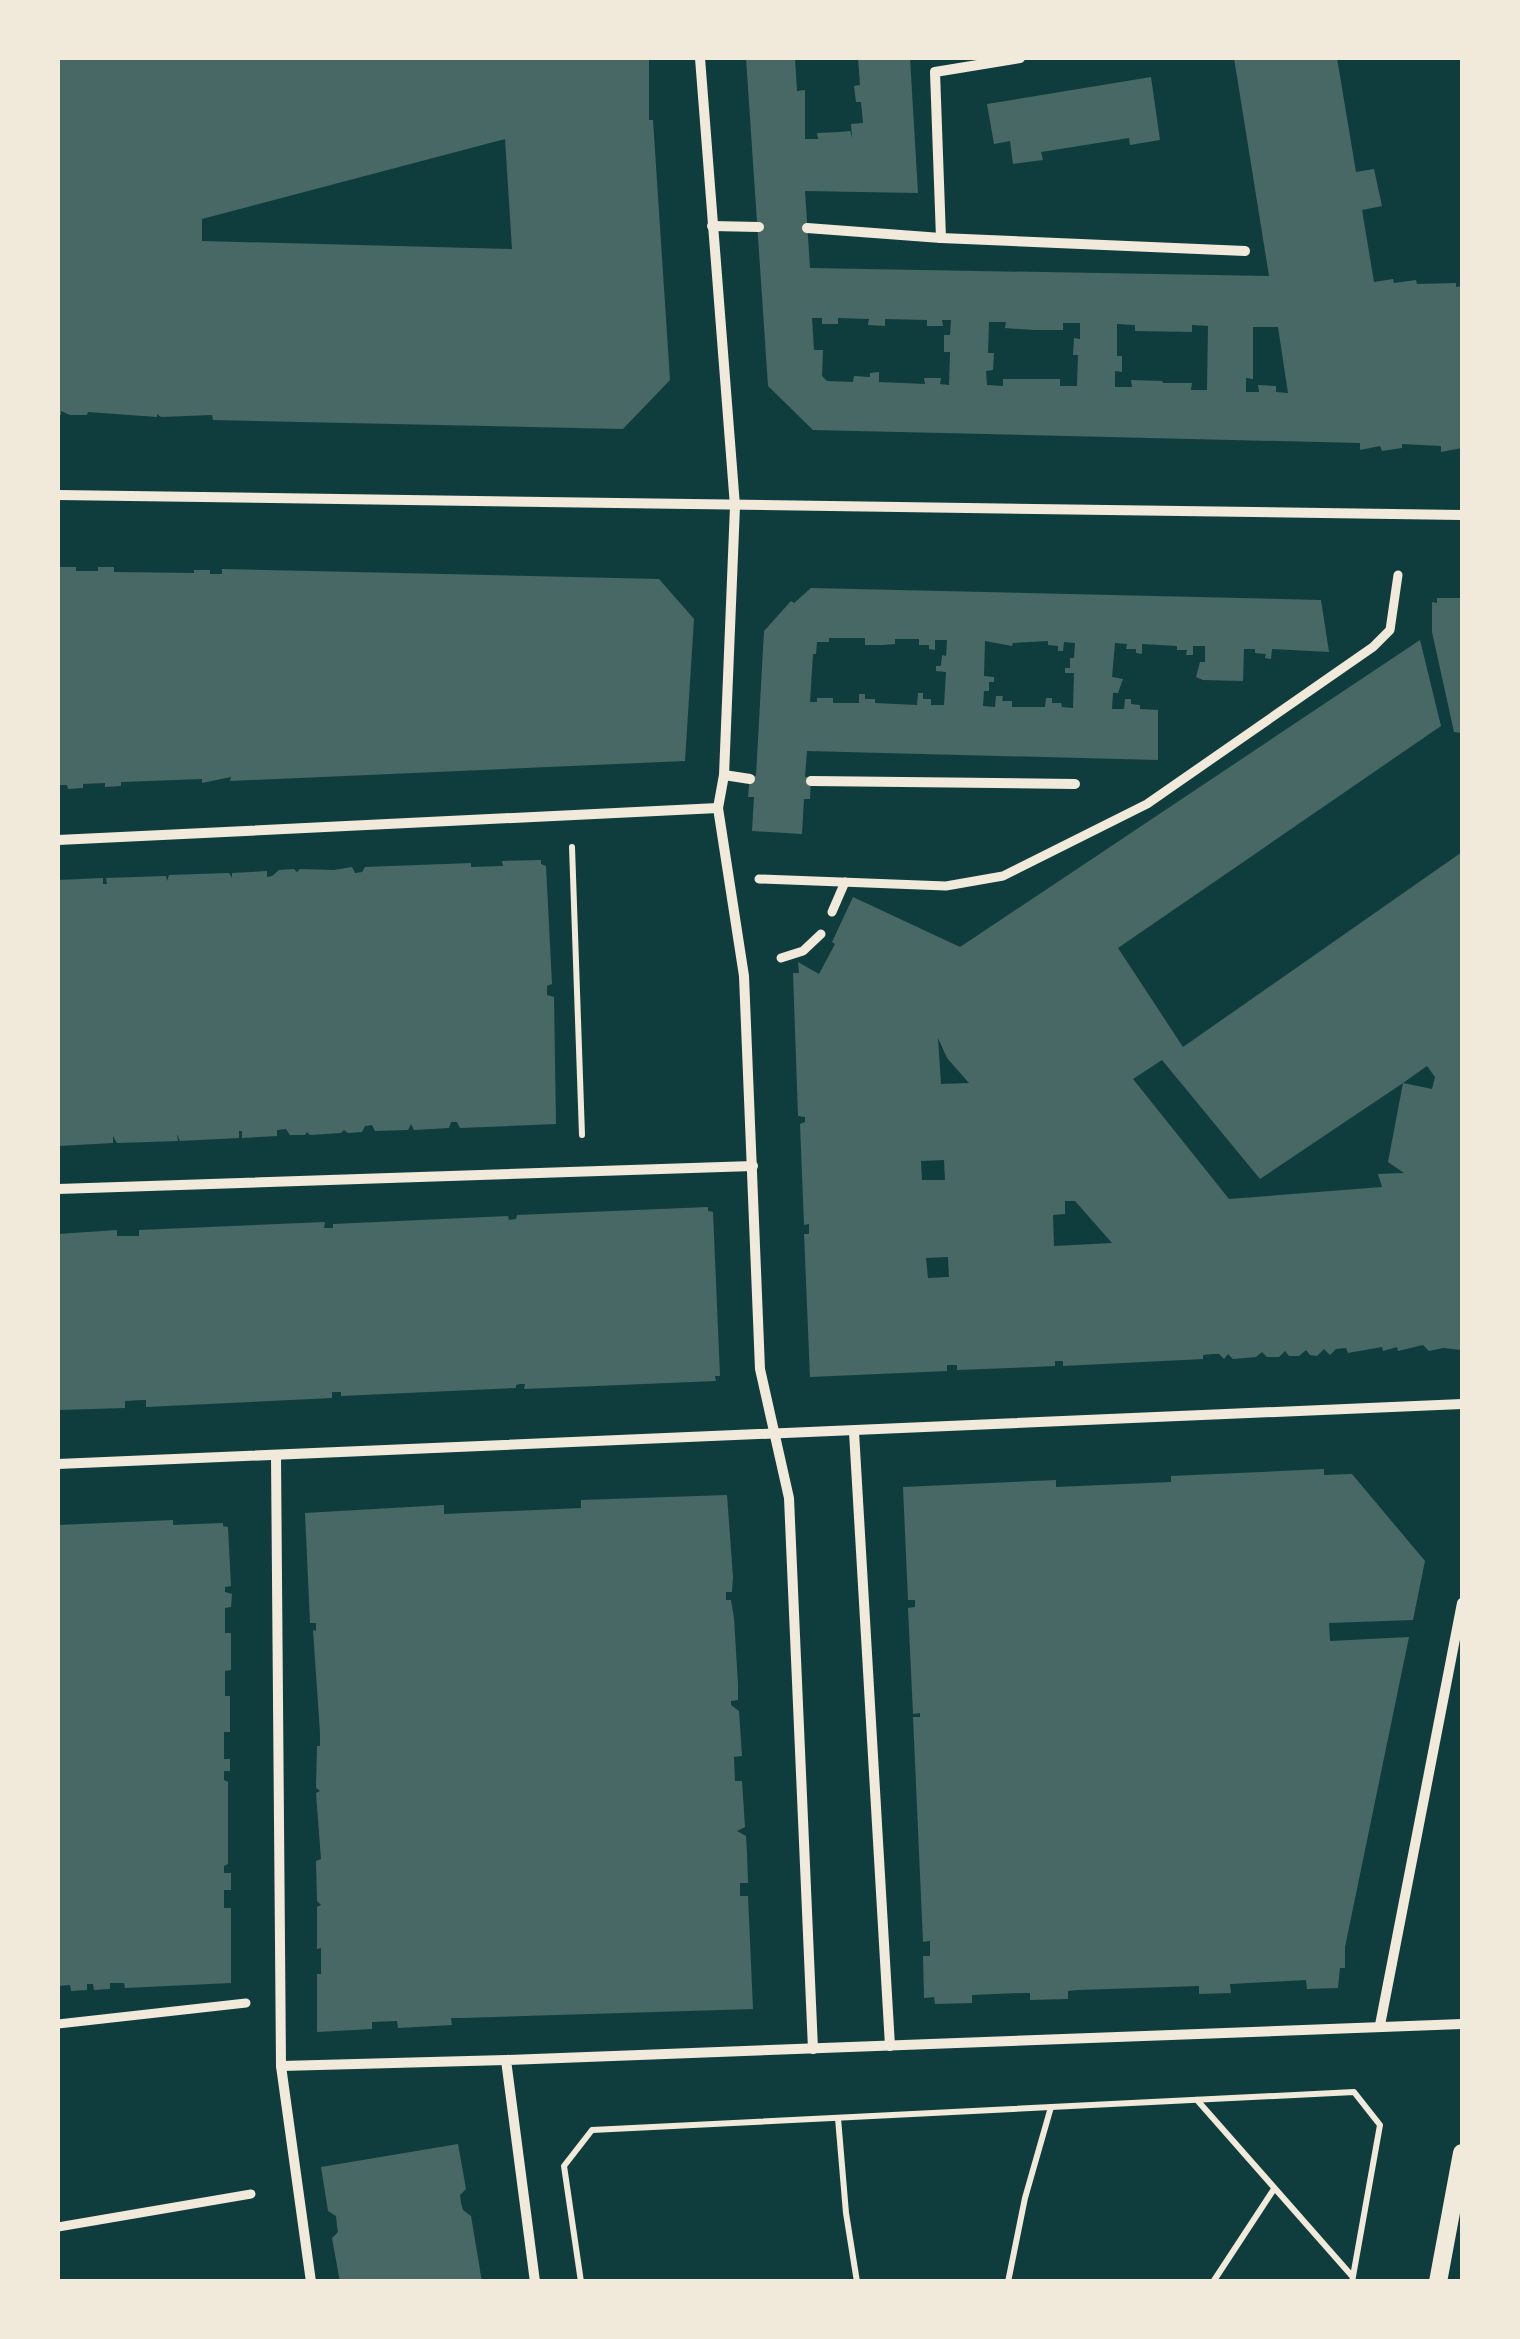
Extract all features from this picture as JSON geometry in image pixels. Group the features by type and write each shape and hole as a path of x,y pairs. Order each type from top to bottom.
{"street":[{"path":"700,58 735,506 724,774 718,808 744,976 760,1369 789,1498 812,2049"},
{"path":"941,238 936,72 1020,58"},
{"path":"712,226 759,227"},
{"path":"807,228 1245,251"},
{"path":"58,495 1462,516"},
{"path":"758,880 946,886 1003,876 1147,804 1372,647 1390,630 1398,575"},
{"path":"724,774 750,779"},
{"path":"811,781 1075,784"},
{"path":"58,840 718,808"},
{"path":"832,912 845,882"},
{"path":"781,958 803,950 821,934"},
{"path":"58,1189 752,1166"},
{"path":"58,1464 1462,1404"},
{"path":"854,1432 890,2046"},
{"path":"276,1456 281,2066 311,2282"},
{"path":"1380,2025 1462,1603"},
{"path":"58,2024 246,2003"},
{"path":"281,2066 1462,2024"},
{"path":"506,2060 534,2282"},
{"path":"1438,2282 1462,2154"},
{"path":"58,2227 251,2194"}],"path":[{"path":"572,847 582,1135"},
{"path":"581,2282 564,2166 592,2130 1354,2092 1380,2125 1352,2279"},
{"path":"1197,2100 1352,2279"},
{"path":"1008,2282 1025,2198 1051,2107"},
{"path":"838,2118 857,2282"},
{"path":"1213,2282 1274,2189"}],"building":[{"path":"58,58 649,58 649,120 653,120 670,380 623,429 213,420 212,415 70,415 61,411 58,415","holes":["505,139 512,249 202,241 202,219"]},
{"path":"746,58 795,58 797,91 805,90 805,139 818,139 817,133 850,131 852,138 851,124 863,123 861,102 856,102 854,86 860,85 858,58 910,58 918,193 805,191 810,268 1269,276 1234,58 1337,58 1356,172 1374,169 1382,206 1362,210 1374,282 1416,280 1417,284 1462,286 1462,448 1441,452 1441,446 1402,444 1402,448 1382,451 1380,446 1360,450 1360,443 813,430 768,386","holes":["812,318 822,318 822,324 838,324 838,318 869,319 868,325 885,326 885,319 927,320 927,326 943,326 942,320 951,320 950,335 944,335 944,352 950,352 949,385 940,384 941,378 924,378 925,384 879,382 879,372 870,373 870,377 854,376 853,382 827,381 822,376 823,350 814,350","989,322 1006,322 1005,328 1034,330 1063,330 1063,323 1080,323 1080,339 1074,338 1073,355 1078,355 1077,386 1060,386 1060,379 1003,379 1003,386 987,385 986,371 993,370 994,353 988,353","1117,324 1135,325 1135,331 1192,332 1192,325 1208,326 1207,390 1191,390 1192,383 1162,381 1131,380 1132,387 1115,387 1115,371 1122,372 1122,356 1117,356","1253,327 1278,327 1288,393 1276,392 1276,386 1258,385 1259,392 1246,392 1246,378 1253,379"]},
{"path":"1151,77 1160,140 1130,145 1129,138 1041,152 1043,160 1013,164 1010,141 994,144 987,104"},
{"path":"60,567 98,571 98,567 114,567 114,572 210,570 210,574 222,574 222,569 659,579 694,619 685,761 230,781 231,777 202,783 202,779 121,782 121,786 105,787 105,783 83,784 83,788 68,789 67,785 58,785"},
{"path":"811,588 1321,600 1329,652 1272,649 1271,659 1255,653 1255,649 1244,649 1243,681 1203,680 1196,677 1200,662 1205,662 1205,646 1193,646 1193,655 1186,655 1187,650 1177,650 1177,646 1142,644 1142,654 1126,649 1127,644 1115,643 1112,677 1123,679 1118,693 1113,693 1112,709 1124,709 1125,699 1131,699 1131,704 1140,705 1140,709 1158,710 1158,760 807,751 805,777 811,777 810,799 804,799 802,834 752,831 754,797 748,797 750,775 756,776 764,631 791,601 794,603","holes":["829,638 865,638 865,645 919,639 919,645 935,650 935,640 947,640 946,656 942,655 941,666 936,666 936,671 946,672 944,705 931,705 931,699 923,699 923,693 918,693 917,705 875,703 875,699 865,699 865,694 859,694 859,703 833,703 833,698 810,702 813,654 817,642 829,642","985,641 1012,646 1048,641 1048,645 1058,646 1058,651 1063,651 1064,642 1075,643 1074,658 1070,658 1070,668 1065,668 1065,673 1074,673 1073,708 1052,703 1052,698 1046,698 1045,707 1012,707 1012,701 1002,701 1003,696 996,696 995,707 983,706 984,691 989,691 989,682 994,682 994,677 984,676"]},
{"path":"1437,598 1462,598 1462,733 1454,732 1432,632 1432,602 1437,603"},
{"path":"1420,640 1441,726 1118,948 1183,1047 1462,852 1462,1350 1429,1351 1423,1345 1398,1351 1397,1347 1383,1351 1382,1347 1348,1353 1346,1348 1336,1349 1330,1355 1324,1349 1317,1356 1306,1350 1299,1356 1289,1356 1285,1351 1279,1357 1267,1357 1262,1352 1256,1357 1233,1359 1228,1354 1224,1359 1213,1354 1203,1355 1203,1359 1063,1366 1063,1361 1055,1361 1055,1366 957,1370 957,1365 947,1365 947,1371 810,1377 804,1234 809,1234 809,1224 804,1225 800,1124 805,1117 798,1116 793,973 799,973 798,962 819,974 853,897 960,947","holes":["938,1038 947,1058 969,1083 941,1084","1162,1060 1260,1179 1403,1083 1388,1162 1404,1173 1378,1174 1382,1187 1229,1199 1133,1079","1427,1066 1435,1077 1432,1089 1403,1083","944,1160 945,1180 922,1180 921,1161","1065,1201 1075,1201 1112,1243 1054,1246 1053,1215 1065,1214","948,1257 949,1277 928,1278 926,1258"]},
{"path":"541,860 546,866 552,984 547,986 547,995 554,997 556,1124 460,1128 457,1122 451,1122 449,1128 414,1130 411,1124 408,1130 375,1131 372,1125 365,1126 362,1132 348,1133 344,1130 290,1135 286,1129 277,1130 277,1136 242,1138 239,1131 239,1138 180,1141 177,1134 178,1141 117,1143 113,1136 113,1143 58,1146 58,880 103,878 103,884 107,884 106,878 166,876 167,881 169,875 229,873 232,878 232,873 267,871 267,877 279,870 294,869 297,872 352,867 355,873 365,867 471,863 471,867 503,866 502,861"},
{"path":"708,1207 713,1212 720,1376 715,1376 716,1381 524,1389 525,1384 520,1384 516,1388 341,1396 341,1392 332,1392 332,1398 146,1407 146,1400 142,1400 125,1401 125,1408 58,1410 58,1234 117,1230 117,1236 139,1236 139,1230 325,1222 324,1228 333,1228 333,1224 508,1216 509,1220 517,1215"},
{"path":"1324,1469 1324,1475 1352,1474 1425,1561 1413,1620 1329,1623 1330,1641 1409,1637 1338,1988 1307,1989 1306,1980 1230,1984 1231,1993 1199,1994 1199,1986 1078,1990 1068,1991 1068,1999 1030,2000 1030,1993 1020,1993 972,1995 972,2003 935,2004 934,1997 924,1998 923,1956 930,1956 930,1941 923,1942 913,1717 920,1717 920,1713 913,1714 908,1608 915,1607 915,1600 908,1600 903,1487 1056,1480 1056,1487 1171,1482 1171,1476"},
{"path":"727,1495 733,1577 732,1592 726,1592 726,1600 731,1600 734,1618 738,1684 738,1700 731,1701 731,1705 739,1711 742,1756 734,1757 735,1781 742,1781 745,1827 737,1831 746,1836 748,1883 740,1883 740,1896 748,1896 753,2009 451,2018 452,2025 398,2028 397,2021 372,2022 372,2029 317,2032 321,1948 317,1949 317,1907 321,1905 317,1901 316,1861 321,1859 316,1793 320,1791 316,1788 320,1733 313,1630 316,1631 316,1623 310,1623 305,1513 444,1505 444,1514 581,1508 581,1500"},
{"path":"173,1520 173,1525 223,1523 228,1527 231,1586 225,1587 225,1592 232,1594 231,1607 225,1608 225,1633 231,1633 231,1670 225,1671 225,1696 230,1696 230,1732 224,1732 224,1759 230,1759 230,1771 224,1771 224,1780 228,1782 228,1864 224,1873 231,1873 231,1890 224,1890 224,1908 231,1908 231,1983 125,1988 124,1983 110,1983 110,1989 94,1990 93,1984 87,1984 87,1990 71,1991 70,1985 58,1986 58,1525"},
{"path":"458,2144 466,2189 460,2195 461,2203 471,2216 482,2282 340,2282 332,2238 338,2232 336,2216 328,2211 321,2167"}]}
